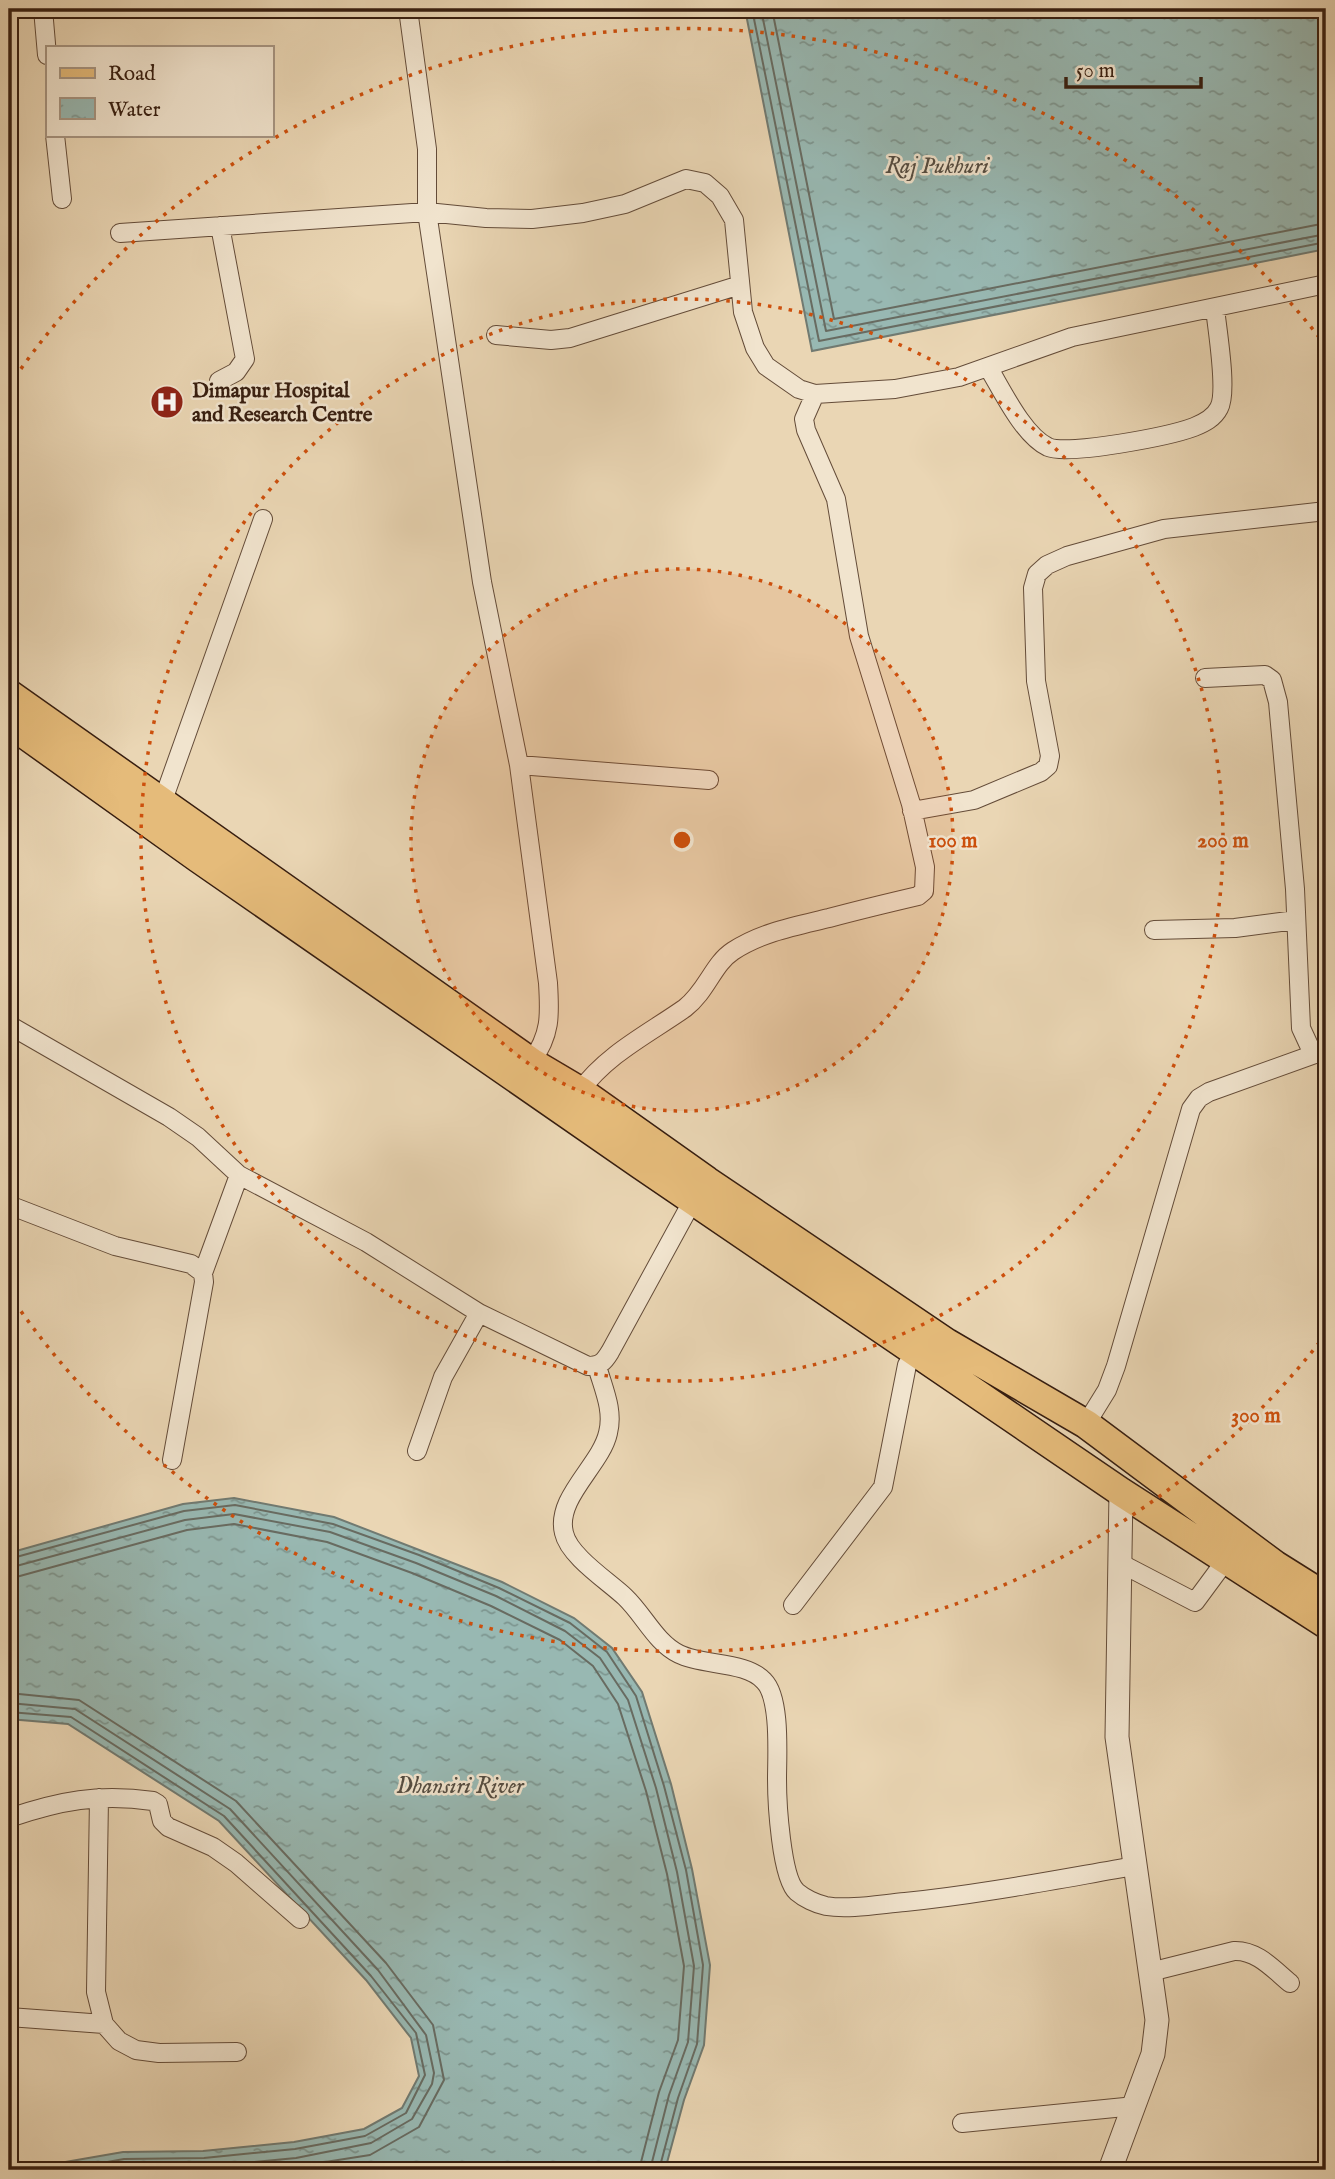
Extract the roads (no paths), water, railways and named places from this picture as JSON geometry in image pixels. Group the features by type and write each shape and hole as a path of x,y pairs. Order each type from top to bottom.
{"main road":[{"path":"9,694 531,1062 580,1091 707,1181 947,1343 1086,1424 1275,1565 1326,1597"},
{"path":"9,723 210,866 693,1200 1121,1492 1326,1624"}],"street":[{"path":"43,9 46,46"},
{"path":"408,9 427,149 427,212 482,582 519,765 548,983 551,1018 540,1051 531,1062"},
{"path":"55,136 62,199"},
{"path":"120,233 427,212 486,218 545,218 625,204 686,179 705,183 720,196 734,220 743,312 755,348 766,366 799,389 815,394 895,389 959,377 1072,337 1326,285"},
{"path":"219,226 245,359 236,372 219,381"},
{"path":"496,335 551,340 570,338 740,285"},
{"path":"988,367 1030,434 1046,446 1060,451 1086,450 1193,427 1211,419 1220,407 1223,391 1215,308"},
{"path":"580,1091 593,1073 611,1057 688,1005 705,989 720,963 731,952 771,932 918,896 924,891 925,867 912,811 859,636 836,499 806,430 804,419 815,394"},
{"path":"912,811 974,800 1041,772 1048,766 1050,756 1036,681 1033,588 1037,574 1047,565 1067,556 1164,529 1326,511"},
{"path":"162,803 263,519"},
{"path":"1086,1424 1107,1390 1116,1366 1191,1109 1199,1098 1209,1092 1320,1052 1301,1028 1287,784 1274,684 1265,675 1205,678"},
{"path":"519,765 709,780"},
{"path":"1154,930 1227,929 1296,920"},
{"path":"9,1025 169,1117 198,1137 239,1175 366,1242 479,1313 577,1362 597,1366 605,1361 693,1200"},
{"path":"172,1460 204,1282 203,1273 239,1175"},
{"path":"9,1205 115,1246 191,1264 203,1273"},
{"path":"417,1451 443,1377 479,1313"},
{"path":"793,1605 883,1486 904,1377 907,1365 916,1351"},
{"path":"597,1366 610,1411 608,1435 569,1502 563,1519 564,1534 580,1556 626,1598 653,1628 661,1642 671,1650 683,1656 750,1671 765,1681 777,1722 777,1801 786,1869 795,1890 807,1899 825,1906 872,1905 970,1895 1135,1866"},
{"path":"1110,2170 1153,2054 1157,2020 1117,1737 1121,1492"},
{"path":"1119,1563 1195,1602 1226,1560"},
{"path":"9,1818 51,1804 99,1798 146,1800 158,1804 162,1821 168,1827 214,1847 300,1919"},
{"path":"99,1798 96,1992 104,2024 119,2041 136,2050 159,2053 237,2052"},
{"path":"1150,1972 1244,1950 1253,1953 1290,1983"},
{"path":"9,2017 104,2024"},
{"path":"962,2123 1135,2106"}],"water":[{"name":"Raj Pukhuri","path":"745,9 1326,9 1326,249 812,351"},
{"name":"Dhansiri River","path":"234,1498 334,1517 502,1582 574,1618 612,1648 642,1692 671,1784 692,1869 710,1965 704,2045 684,2100 665,2170 19,2170 123,2152 203,2151 294,2142 364,2129 402,2108 419,2076 411,2038 366,1980 219,1821 68,1724 9,1719 9,1553 183,1504"}],"place":[{"name":"Dimapur Hospital and Research Centre","path":"167,402"}]}
